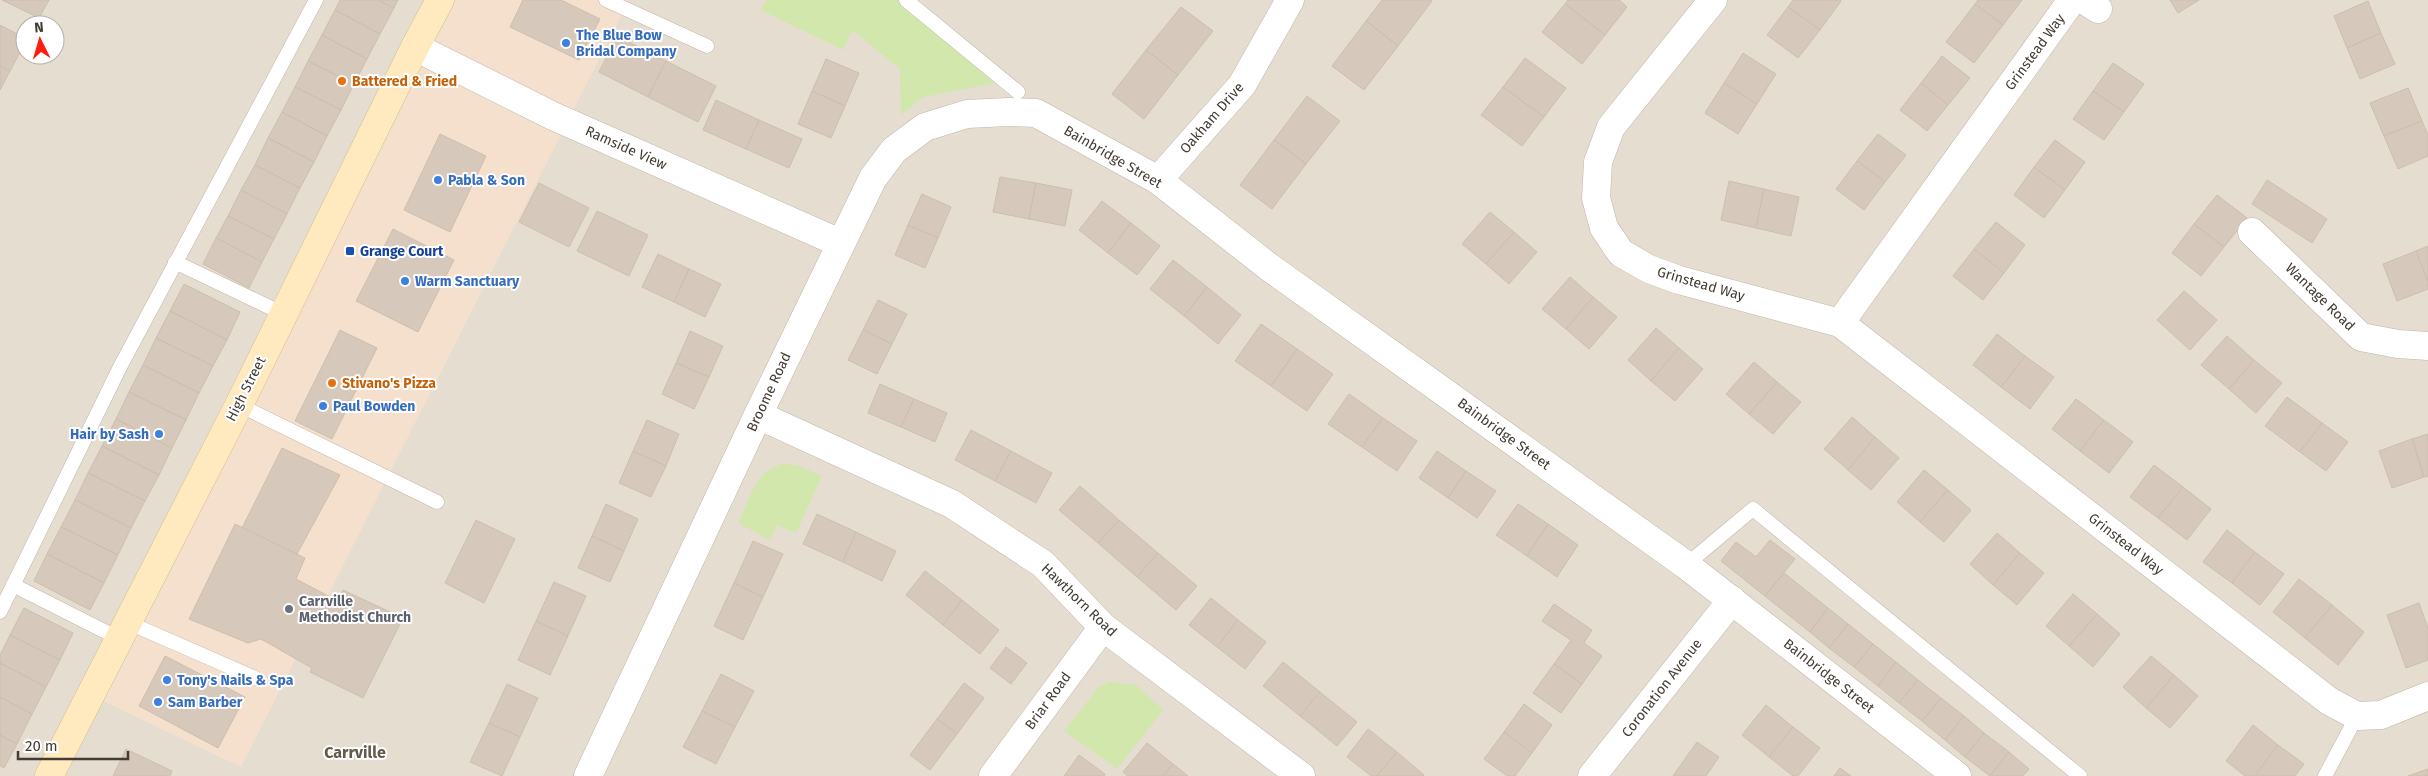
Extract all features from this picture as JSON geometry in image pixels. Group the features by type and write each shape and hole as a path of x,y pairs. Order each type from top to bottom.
{"street":[{"name":"High Street","path":"49,776 122,630 239,405 440,0"},
{"name":"Oakham Drive","path":"1158,180 1242,85 1290,0"},
{"name":"Grinstead Way","path":"1713,0 1611,127 1598,162 1596,198 1604,228 1621,253 1649,269 1678,280 1840,322 2329,701 2357,716"},
{"name":"Grinstead Way","path":"1840,322 2072,0"},
{"name":"Ramside View","path":"415,47 553,116 840,243"},
{"name":"Bainbridge Street","path":"1036,113 1158,180 1269,267 1686,565 1957,776"},
{"name":"Broome Road","path":"588,776 758,415 873,178 894,150 925,127 967,114 1036,113"},
{"name":"Wantage Road","path":"2252,232 2361,337 2398,344 2428,346"},
{"name":"Hawthorn Road","path":"758,415 952,504 1043,564 1103,627 1301,776"},
{"name":"Coronation Avenue","path":"1592,776 1732,600"},
{"name":"Briar Road","path":"993,776 1103,627"},
{"path":"2357,716 2380,715 2428,696"}],"lane":[{"path":"0,612 120,367 316,0"},
{"path":"606,0 707,46"},
{"path":"906,0 1018,92"},
{"path":"175,262 284,314"},
{"path":"239,405 437,502"},
{"path":"1686,565 1753,509 2080,776"},
{"path":"13,585 122,630 255,678"},
{"path":"2325,776 2357,716"}],"shaded area":[{"path":"0,0 2428,0 2428,776 0,776"},
{"path":"450,0 629,0 241,767 99,699"}],"green space":[{"path":"767,0 906,0 1001,82 923,97 901,115 900,69 852,30 843,50 761,10"},
{"path":"781,464 796,465 822,476 796,533 777,525 770,540 738,523 759,481 772,468"},
{"path":"1110,682 1136,685 1163,710 1117,769 1064,731 1099,687"}],"building":[{"path":"2,0 49,0 41,15 33,15"},
{"path":"340,0 378,0 394,8 380,34 335,10"},
{"path":"378,0 398,0 394,8"},
{"name":"The Blue Bow Bridal Company","path":"523,0 561,0 600,19 579,60 510,27"},
{"path":"1382,0 1432,1 1398,46 1366,21"},
{"path":"1568,0 1619,0 1627,7 1605,35 1565,4"},
{"path":"1793,0 1841,1 1820,30 1788,7"},
{"path":"1978,0 2022,0 2003,25 1975,4"},
{"path":"2170,0 2199,0 2178,13"},
{"path":"2368,1 2381,33 2347,48 2334,16"},
{"path":"1565,4 1605,35 1582,64 1542,32"},
{"path":"1975,4 2003,25 1974,63 1946,42"},
{"path":"1181,7 1213,31 1178,75 1146,50"},
{"path":"1788,7 1820,30 1798,58 1767,35"},
{"path":"335,10 380,34 367,59 322,35"},
{"path":"1366,21 1398,46 1364,90 1332,66"},
{"path":"0,25 15,33 15,62 10,71 0,66"},
{"path":"2381,33 2395,64 2360,79 2347,48"},
{"path":"322,35 367,59 354,84 308,61"},
{"path":"617,36 666,61 648,97 599,72"},
{"path":"1146,50 1178,75 1144,119 1112,94"},
{"path":"1743,53 1776,74 1757,104 1724,83"},
{"path":"1942,56 1970,78 1948,105 1921,83"},
{"path":"1525,58 1566,88 1544,117 1503,87"},
{"path":"826,59 859,73 845,106 812,91"},
{"path":"308,61 354,84 341,110 295,87"},
{"path":"666,61 716,86 698,122 648,97"},
{"path":"2113,63 2144,84 2124,112 2093,91"},
{"path":"0,66 10,71 0,90"},
{"path":"1724,83 1757,104 1738,134 1705,113"},
{"path":"1921,83 1948,105 1927,131 1900,110"},
{"path":"295,87 341,110 327,136 282,112"},
{"path":"1503,87 1544,117 1522,146 1481,115"},
{"path":"2408,88 2422,121 2384,136 2370,103"},
{"path":"812,91 845,106 831,138 798,124"},
{"path":"2093,91 2124,112 2104,140 2073,119"},
{"path":"1307,96 1340,121 1306,164 1274,140"},
{"path":"716,100 759,120 746,149 703,130"},
{"path":"282,112 327,136 314,162 268,138"},
{"path":"759,120 802,139 789,168 746,149"},
{"path":"2422,121 2428,135 2428,156 2398,169 2384,136"},
{"path":"440,134 486,156 450,232 404,210"},
{"path":"1878,134 1906,155 1885,182 1857,161"},
{"path":"268,138 314,162 300,188 255,165"},
{"path":"1274,140 1306,164 1272,209 1240,185"},
{"path":"2055,140 2085,162 2065,190 2034,167"},
{"path":"1857,161 1885,182 1864,210 1836,189"},
{"path":"255,165 300,188 287,214 241,190"},
{"path":"2034,167 2065,190 2044,218 2014,195"},
{"path":"1000,177 1036,183 1029,219 993,212"},
{"path":"2267,180 2327,219 2312,243 2252,204"},
{"path":"1729,181 1764,189 1756,228 1721,220"},
{"path":"539,183 589,208 569,247 519,222"},
{"path":"1036,183 1072,190 1065,226 1029,219"},
{"path":"1764,189 1799,197 1791,236 1756,228"},
{"path":"241,190 287,214 274,239 228,216"},
{"path":"922,194 951,207 938,238 908,225"},
{"path":"2217,195 2247,218 2224,247 2194,224"},
{"path":"1102,201 1131,223 1108,253 1079,230"},
{"path":"597,211 648,235 629,276 577,251"},
{"path":"1490,212 1514,232 1486,264 1462,244"},
{"path":"228,216 274,239 262,262 216,238"},
{"path":"1996,222 2025,245 2004,273 1974,249"},
{"path":"1131,223 1160,246 1137,275 1108,253"},
{"path":"2194,224 2224,247 2201,276 2172,253"},
{"path":"908,225 938,238 925,268 895,255"},
{"name":"Warm Sanctuary","path":"393,229 454,260 418,332 356,301"},
{"path":"1514,232 1537,252 1509,284 1486,264"},
{"path":"216,238 262,262 249,288 203,264"},
{"path":"2428,246 2428,282 2416,251"},
{"path":"1974,249 2004,273 1983,300 1953,276"},
{"path":"2416,251 2428,282 2428,289 2397,301 2383,264"},
{"path":"658,254 689,269 674,302 642,287"},
{"path":"1173,260 1207,287 1184,316 1150,289"},
{"path":"689,269 721,284 705,317 674,302"},
{"path":"1570,277 1593,297 1566,329 1542,309"},
{"path":"184,284 240,312 227,340 170,311"},
{"path":"1207,287 1241,315 1218,344 1184,316"},
{"path":"2184,291 2217,320 2190,350 2157,320"},
{"path":"1593,297 1617,317 1589,349 1566,329"},
{"path":"878,300 907,314 892,344 863,330"},
{"path":"170,311 227,340 213,366 156,338"},
{"path":"1261,324 1297,349 1271,386 1235,361"},
{"path":"1656,328 1679,348 1651,381 1628,360"},
{"path":"340,330 377,348 332,439 295,421"},
{"path":"863,330 892,344 877,374 848,360"},
{"path":"690,331 723,346 709,377 676,363"},
{"path":"1997,334 2025,356 2001,387 1973,365"},
{"path":"2227,336 2254,360 2229,389 2201,365"},
{"path":"156,338 213,366 199,393 143,365"},
{"path":"1679,348 1703,369 1675,401 1651,381"},
{"path":"1297,349 1333,374 1307,411 1271,386"},
{"path":"2025,356 2054,377 2030,409 2001,387"},
{"path":"2254,360 2282,383 2256,413 2229,389"},
{"path":"1754,362 1777,382 1749,414 1726,394"},
{"path":"676,363 709,377 694,409 662,394"},
{"path":"143,365 199,393 186,420 129,392"},
{"path":"1777,382 1801,402 1773,434 1749,414"},
{"path":"880,384 914,399 901,427 868,413"},
{"path":"129,392 186,420 172,448 116,419"},
{"path":"1349,394 1383,418 1362,447 1328,424"},
{"path":"2287,397 2322,423 2300,452 2265,426"},
{"path":"914,399 947,413 935,442 901,427"},
{"path":"2076,399 2104,420 2080,451 2052,429"},
{"path":"1852,417 1875,437 1848,470 1824,449"},
{"path":"1383,418 1417,441 1397,471 1362,447"},
{"path":"116,419 172,448 159,475 102,446"},
{"path":"647,420 679,434 666,466 633,451"},
{"path":"2104,420 2133,442 2109,473 2080,451"},
{"path":"2322,423 2348,442 2326,471 2300,452"},
{"path":"971,430 1011,451 995,481 955,460"},
{"path":"2428,434 2428,476 2424,477 2412,439"},
{"path":"1875,437 1899,458 1871,490 1848,470"},
{"path":"2412,439 2424,477 2392,488 2379,451"},
{"path":"102,446 159,475 145,501 88,473"},
{"path":"282,448 340,475 297,554 242,528"},
{"path":"633,451 666,466 651,497 619,483"},
{"path":"1011,451 1052,473 1036,503 995,481"},
{"path":"1437,451 1466,471 1448,498 1419,478"},
{"path":"2154,465 2183,487 2158,518 2130,497"},
{"path":"1924,470 1948,490 1920,522 1897,502"},
{"path":"1466,471 1496,491 1477,518 1448,498"},
{"path":"88,473 145,501 131,528 75,500"},
{"path":"1080,486 1119,520 1098,543 1059,510"},
{"path":"2183,487 2211,509 2187,540 2158,518"},
{"path":"1948,490 1971,510 1944,542 1920,522"},
{"path":"75,500 131,528 118,555 61,527"},
{"path":"606,504 638,519 624,551 592,536"},
{"path":"1518,504 1548,524 1527,556 1496,535"},
{"path":"817,514 856,532 843,562 803,544"},
{"path":"476,520 515,539 484,603 445,583"},
{"path":"1119,520 1158,553 1137,577 1098,543"},
{"name":"Carrville Methodist Church","path":"235,524 305,558 296,579 338,601 343,590 403,618 363,698 310,672 312,668 261,639 248,643 189,619"},
{"path":"1548,524 1578,545 1557,577 1527,556"},
{"path":"61,527 118,555 104,583 47,554"},
{"path":"2227,530 2255,552 2232,583 2203,562"},
{"path":"856,532 896,551 882,581 843,562"},
{"path":"1997,533 2020,553 1993,585 1970,564"},
{"path":"592,536 624,551 610,582 578,568"},
{"path":"1770,540 1795,559 1765,596 1721,561 1736,542 1756,557"},
{"path":"753,541 783,554 763,597 734,583"},
{"path":"2255,552 2284,574 2260,605 2232,583"},
{"path":"1158,553 1197,586 1176,610 1137,577"},
{"path":"2020,553 2044,573 2017,605 1993,585"},
{"path":"47,554 104,583 90,610 34,581"},
{"path":"925,571 962,600 943,625 906,595"},
{"path":"1784,573 1828,608 1810,632 1765,596"},
{"path":"2299,579 2332,605 2305,638 2273,612"},
{"path":"554,582 586,596 568,636 536,621"},
{"path":"734,583 763,597 743,640 714,626"},
{"path":"2073,594 2097,614 2069,646 2046,626"},
{"path":"1211,598 1238,620 1217,647 1189,625"},
{"path":"962,600 999,630 980,654 943,625"},
{"path":"2419,603 2428,628 2428,660 2406,668 2387,615"},
{"path":"1554,604 1592,630 1584,643 1602,656 1582,684 1554,664 1571,640 1542,621"},
{"path":"2332,605 2364,632 2338,665 2305,638"},
{"path":"24,608 73,633 60,660 10,635"},
{"path":"1828,608 1848,624 1829,648 1810,632"},
{"path":"2097,614 2120,634 2093,667 2069,646"},
{"path":"1238,620 1266,642 1245,669 1217,647"},
{"path":"536,621 568,636 550,675 518,660"},
{"path":"1848,624 1873,644 1854,667 1829,648"},
{"path":"10,635 60,660 46,687 0,663 0,655"},
{"path":"1873,644 1896,662 1878,686 1854,667"},
{"path":"1006,647 1027,663 1011,684 990,668"},
{"path":"165,656 245,697 218,748 139,706"},
{"path":"2151,656 2174,675 2146,708 2123,687"},
{"path":"1283,662 1320,692 1300,716 1263,686"},
{"path":"1896,662 1918,680 1899,703 1878,686"},
{"path":"0,663 46,687 32,714 0,697"},
{"path":"1554,664 1582,684 1561,713 1533,693"},
{"path":"721,674 754,691 735,727 702,711"},
{"path":"2174,675 2198,696 2170,728 2146,708"},
{"path":"1918,680 1941,698 1922,721 1899,703"},
{"path":"964,683 984,698 957,734 937,719"},
{"path":"507,684 538,698 520,737 489,723"},
{"path":"1320,692 1357,722 1337,746 1300,716"},
{"path":"0,697 32,714 17,744 0,735"},
{"path":"1941,698 1964,716 1945,740 1922,721"},
{"path":"1524,704 1552,725 1532,753 1504,732"},
{"path":"1766,705 1793,727 1769,757 1742,735"},
{"path":"702,711 735,727 716,764 683,747"},
{"path":"1964,716 1984,733 1965,757 1945,740"},
{"path":"937,719 957,734 930,770 910,755"},
{"path":"489,723 520,737 502,776 470,762"},
{"path":"2253,725 2278,745 2255,776 2245,776 2226,761"},
{"path":"1793,727 1820,748 1798,776 1793,776 1769,757"},
{"path":"1368,729 1397,752 1377,776 1371,776 1347,757"},
{"path":"1504,732 1532,753 1515,776 1507,776 1484,759"},
{"path":"1984,733 2009,752 1990,776 1965,757"},
{"path":"0,735 17,744 4,768 0,766"},
{"path":"1697,742 1719,757 1706,776 1673,776"},
{"path":"1147,743 1173,764 1163,776 1128,776 1123,772"},
{"path":"2278,745 2304,764 2295,776 2255,776"},
{"path":"126,749 172,771 170,776 113,776"},
{"path":"1397,752 1424,775 1377,776"},
{"path":"2009,752 2029,769 2023,776 1990,776"},
{"path":"1079,755 1105,774 1104,776 1064,776"},
{"path":"1173,764 1188,776 1163,776"},
{"path":"1840,768 1851,776 1834,776"},
{"path":"2428,769 2428,776 2408,776"}],"place":[{"name":"The Blue Bow Bridal Company","path":"566,43"},
{"name":"Battered & Fried","path":"342,81"},
{"name":"Pabla & Son","path":"438,180"},
{"name":"Grange Court","path":"350,251"},
{"name":"Warm Sanctuary","path":"405,281"},
{"name":"Stivano's Pizza","path":"332,383"},
{"name":"Paul Bowden","path":"323,406"},
{"name":"Hair by Sash","path":"159,434"},
{"name":"Carrville Methodist Church","path":"289,609"},
{"name":"Tony's Nails & Spa","path":"167,680"},
{"name":"Sam Barber","path":"158,702"}],"district":[{"name":"Carrville","path":"355,752"}]}
